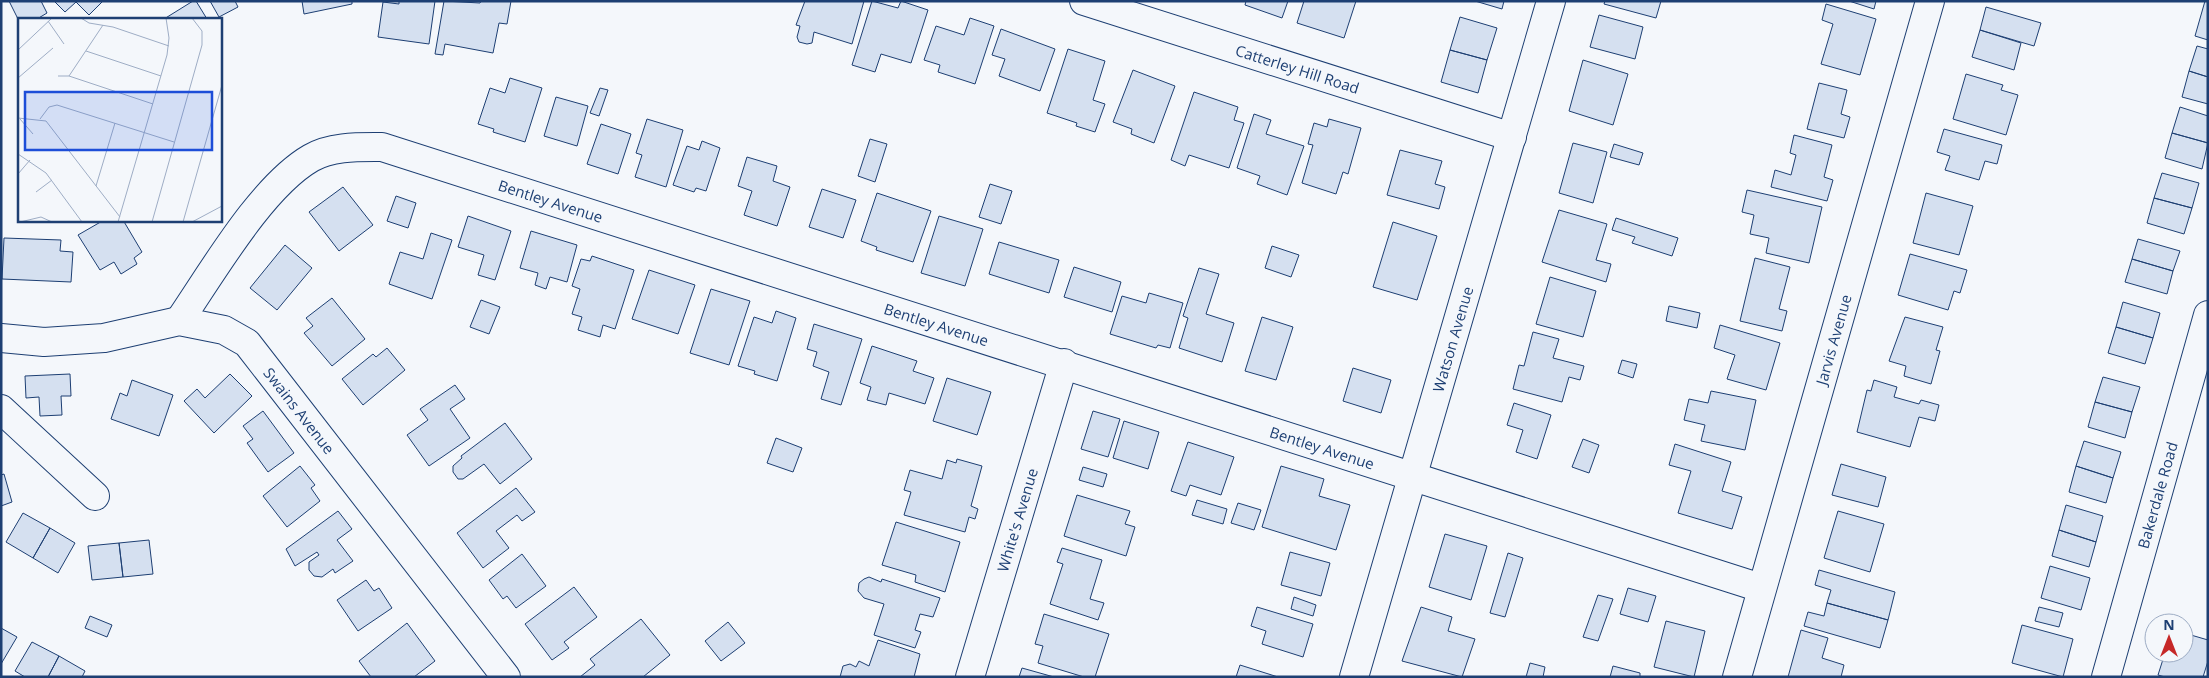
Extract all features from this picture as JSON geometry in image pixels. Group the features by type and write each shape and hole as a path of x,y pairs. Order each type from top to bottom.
{"street":[{"name":"Catterley Hill Road","path":"1084,1 1512,137"},
{"name":"Watson Avenue","path":"1354,677 1551,1"},
{"name":"Jarvis Avenue","path":"1736,677 1930,1"},
{"name":"Bentley Avenue","path":"179,321 244,227 282,180 312,157 327,152 355,146 382,147 1064,363 1413,478 1761,588"},
{"name":"Bakerdale Road","path":"2106,677 2208,315"},
{"name":"Swains Avenue","path":"1,338 44,342 104,338 179,321 224,330 247,343 506,677"},
{"name":"White's Avenue","path":"970,677 1064,363"},
{"path":"1,410 96,496"}],"building":[{"path":"9,1 41,1 47,13 39,18 18,19"},
{"path":"54,1 103,1 89,15 76,2 65,12"},
{"path":"196,1 206,18 166,18"},
{"path":"210,1 235,1 238,7 219,17"},
{"path":"302,1 352,1 352,4 304,14"},
{"path":"399,1 435,1 429,44 378,37 383,2 399,4"},
{"path":"444,1 480,3 481,1 511,1 507,24 499,23 493,53 445,44 443,55 435,54"},
{"path":"805,1 864,1 852,44 814,32 812,43 799,42 797,37 800,26 796,25"},
{"path":"872,1 898,8 901,1 928,10 911,63 881,54 875,72 852,65"},
{"path":"1246,1 1288,1 1282,18 1245,5"},
{"path":"1304,1 1356,1 1344,38 1297,23"},
{"path":"1475,1 1504,1 1502,9"},
{"path":"1605,1 1661,1 1656,18 1604,4"},
{"path":"1849,1 1876,1 1874,9"},
{"path":"2205,1 2208,1 2208,40 2195,36"},
{"path":"1826,4 1876,19 1860,75 1821,64 1833,24 1822,20"},
{"path":"1986,7 2041,23 2034,46 1980,30"},
{"path":"1599,15 1643,27 1635,59 1590,47"},
{"path":"1460,17 1497,28 1487,60 1450,50"},
{"path":"970,18 994,26 975,84 938,72 940,65 924,60 936,26 964,35"},
{"path":"1001,29 1055,49 1040,91 999,76 1005,59 992,55"},
{"path":"1980,30 2021,43 2014,70 1972,57"},
{"path":"2197,46 2208,49 2208,77 2189,71"},
{"path":"1068,49 1105,61 1093,100 1105,104 1095,132 1076,126 1077,123 1047,113"},
{"path":"1450,50 1487,60 1478,93 1441,82"},
{"path":"1583,60 1628,74 1613,125 1569,111"},
{"path":"1133,70 1175,86 1154,143 1131,134 1132,129 1113,122"},
{"path":"2189,71 2208,77 2208,104 2182,97"},
{"path":"1966,74 2003,85 2001,90 2018,95 2006,135 1953,119"},
{"path":"510,78 542,88 525,142 493,132 494,129 478,124 490,88 505,93"},
{"path":"1819,83 1847,90 1841,114 1850,117 1844,138 1807,129"},
{"path":"600,88 608,90 599,116 590,113"},
{"path":"1194,92 1238,107 1234,120 1244,123 1229,168 1189,155 1185,166 1171,160"},
{"path":"556,97 588,106 577,146 544,136"},
{"path":"2180,107 2208,116 2208,143 2172,133"},
{"path":"1254,114 1271,120 1266,134 1304,146 1287,195 1257,184 1260,176 1237,168"},
{"path":"647,119 683,130 666,187 635,177 642,155 636,153"},
{"path":"1329,119 1361,128 1348,174 1343,172 1336,194 1302,183 1313,145 1308,144 1314,123 1327,127"},
{"path":"601,124 631,134 618,174 587,164"},
{"path":"1944,129 2002,145 1997,164 1985,161 1979,180 1945,170 1950,156 1937,152"},
{"path":"2172,133 2208,143 2202,169 2165,158"},
{"path":"1794,135 1832,145 1824,177 1833,180 1827,201 1771,187 1775,170 1791,175 1796,155 1790,153"},
{"path":"870,139 887,144 875,182 858,176"},
{"path":"702,141 720,148 706,191 696,188 694,192 673,185 687,146 699,150"},
{"path":"1573,143 1607,152 1593,203 1559,193"},
{"path":"1614,144 1643,153 1639,165 1610,157"},
{"path":"1400,150 1442,161 1435,184 1445,187 1439,209 1387,195"},
{"path":"747,157 777,166 773,181 790,187 777,226 744,215 752,191 738,186"},
{"path":"2162,173 2199,183 2192,208 2154,198"},
{"path":"990,184 1012,191 1001,224 979,217"},
{"path":"343,187 373,225 339,251 309,212"},
{"path":"822,189 856,200 843,238 809,227"},
{"path":"1747,190 1822,207 1809,263 1766,253 1769,238 1750,234 1754,215 1742,212"},
{"path":"877,193 931,211 913,262 876,250 877,247 861,241"},
{"path":"1926,193 1973,206 1959,255 1913,243"},
{"path":"396,196 416,203 408,228 387,221"},
{"path":"2154,198 2192,208 2184,234 2147,223"},
{"path":"1559,210 1607,224 1596,260 1611,264 1606,282 1542,262"},
{"path":"468,216 511,231 495,280 478,275 484,255 458,247"},
{"path":"939,216 983,229 965,286 921,273"},
{"path":"1616,218 1678,238 1672,256 1632,243 1635,237 1612,230"},
{"path":"102,221 124,221 142,252 134,258 137,264 121,274 114,262 100,270 78,235"},
{"path":"1393,222 1437,236 1417,300 1373,287"},
{"path":"531,231 577,245 567,282 550,277 546,289 535,285 538,273 520,268"},
{"path":"431,233 452,240 432,299 389,284 400,252 423,259"},
{"path":"4,238 61,240 60,251 73,252 71,282 2,279"},
{"path":"2138,239 2180,251 2173,271 2132,259"},
{"path":"999,242 1059,260 1049,293 989,274"},
{"path":"285,245 312,268 277,310 250,288"},
{"path":"1272,246 1299,255 1291,277 1265,268"},
{"path":"1910,254 1967,270 1960,293 1954,291 1948,310 1898,295"},
{"path":"592,256 634,270 615,329 603,325 600,337 578,330 582,317 572,314 580,289 572,286 581,259 590,261"},
{"path":"1755,258 1790,267 1779,309 1787,311 1782,331 1740,321"},
{"path":"2132,259 2173,271 2167,294 2125,282"},
{"path":"1074,267 1121,282 1112,312 1064,297"},
{"path":"1199,268 1219,274 1206,314 1234,323 1222,362 1179,348 1188,318 1183,316"},
{"path":"649,270 695,285 678,334 632,319"},
{"path":"1550,277 1596,291 1583,337 1536,324"},
{"path":"711,289 750,301 729,365 690,353"},
{"path":"1149,293 1183,303 1170,348 1158,345 1156,348 1110,334 1122,296 1146,303"},
{"path":"332,298 365,339 332,366 304,333 313,326 306,318"},
{"path":"481,300 500,307 489,334 470,327"},
{"path":"2123,302 2160,313 2153,338 2116,327"},
{"path":"1669,306 1700,313 1697,328 1666,321"},
{"path":"776,311 796,318 777,381 754,374 755,371 738,366 754,317 772,323"},
{"path":"1262,317 1293,327 1276,380 1245,371"},
{"path":"1905,317 1943,327 1936,350 1940,351 1931,384 1904,376 1906,366 1889,361"},
{"path":"814,324 862,339 841,405 821,399 829,372 813,366 817,352 807,349"},
{"path":"1720,325 1780,343 1766,390 1727,379 1735,355 1714,348"},
{"path":"2116,327 2153,338 2145,364 2108,353"},
{"path":"1533,332 1559,339 1553,358 1584,366 1580,380 1569,377 1562,402 1513,389 1519,365 1524,366"},
{"path":"872,346 917,361 913,371 934,378 925,404 889,393 886,405 867,400 871,387 860,383"},
{"path":"387,348 405,370 363,405 342,379 373,354 376,357"},
{"path":"1622,360 1637,364 1633,378 1618,373"},
{"path":"1353,368 1391,380 1381,413 1343,401"},
{"path":"70,374 71,396 61,396 62,415 40,416 39,397 26,398 25,376"},
{"path":"230,374 252,396 214,433 184,401 197,389 205,398"},
{"path":"2103,377 2140,387 2132,412 2095,402"},
{"path":"947,378 991,392 977,435 933,421"},
{"path":"132,380 173,395 159,436 111,419 120,393 127,396"},
{"path":"1874,380 1897,387 1894,397 1919,404 1921,400 1939,405 1935,421 1919,417 1910,447 1857,432 1867,390 1871,391"},
{"path":"455,385 465,399 450,409 470,438 429,466 407,435 428,420 420,409"},
{"path":"1711,391 1756,400 1745,450 1701,441 1705,425 1684,420 1689,399 1708,403"},
{"path":"2095,402 2132,412 2125,438 2088,427"},
{"path":"1514,403 1551,415 1537,459 1516,452 1523,430 1507,425"},
{"path":"263,411 294,453 268,472 247,443 253,439 243,426"},
{"path":"1093,411 1120,419 1108,457 1081,449"},
{"path":"1124,421 1159,432 1148,469 1113,458"},
{"path":"505,423 532,459 500,484 484,464 463,479 458,479 453,472 453,466 462,458 461,456"},
{"path":"776,438 802,448 793,472 767,463"},
{"path":"1583,439 1599,445 1589,473 1572,467"},
{"path":"2084,441 2121,452 2113,478 2076,466"},
{"path":"1188,442 1234,457 1221,495 1190,485 1186,496 1171,491"},
{"path":"1675,444 1731,462 1722,491 1742,497 1732,529 1678,513 1691,471 1669,465"},
{"path":"957,459 982,466 971,506 978,509 975,519 969,517 965,532 904,515 911,492 904,490 910,470 942,479 947,460 956,463"},
{"path":"1841,464 1886,477 1878,507 1832,495"},
{"path":"300,466 315,485 311,488 320,501 287,527 263,496"},
{"path":"1281,466 1324,479 1319,496 1350,505 1336,550 1262,527"},
{"path":"2076,466 2113,478 2106,503 2069,492"},
{"path":"1083,467 1107,474 1103,487 1079,480"},
{"path":"4,474 12,502 1,506 1,475"},
{"path":"516,488 535,512 522,521 517,515 496,531 509,548 483,568 457,533"},
{"path":"1077,495 1130,511 1125,524 1135,527 1126,556 1064,536"},
{"path":"1197,500 1227,509 1223,524 1192,515"},
{"path":"1238,503 1261,510 1254,530 1231,523"},
{"path":"2066,505 2103,516 2096,542 2059,530"},
{"path":"338,511 352,529 337,540 353,561 335,573 333,569 322,577 314,576 309,570 309,562 319,555 317,552 295,566 286,549"},
{"path":"1838,511 1884,524 1870,572 1824,558"},
{"path":"23,513 50,528 33,558 6,542"},
{"path":"896,522 960,542 945,592 915,582 916,575 882,565"},
{"path":"50,528 75,543 58,573 33,558"},
{"path":"2059,530 2096,542 2089,567 2052,556"},
{"path":"1445,534 1487,546 1471,600 1429,587"},
{"path":"149,540 153,574 123,577 119,543"},
{"path":"119,543 123,577 92,580 88,546"},
{"path":"1062,548 1102,560 1090,599 1104,603 1098,620 1050,604 1063,564 1057,562"},
{"path":"1290,552 1330,563 1321,596 1281,585"},
{"path":"1508,553 1523,558 1505,617 1490,613"},
{"path":"522,554 546,586 516,608 507,596 503,599 489,580"},
{"path":"2050,566 2090,578 2081,610 2041,598"},
{"path":"1819,570 1895,592 1888,620 1827,603 1831,590 1815,585"},
{"path":"869,577 881,582 882,579 940,598 933,617 920,614 915,630 921,632 915,648 874,635 884,604 864,598 858,591 859,583"},
{"path":"366,580 374,591 379,588 392,608 358,631 337,600"},
{"path":"574,587 597,617 564,642 569,648 552,660 525,624"},
{"path":"1628,588 1656,596 1648,622 1620,614"},
{"path":"1598,595 1613,599 1598,641 1583,637"},
{"path":"1294,597 1316,605 1313,616 1291,609"},
{"path":"1827,603 1888,620 1880,648 1804,626 1808,612 1824,616"},
{"path":"1257,607 1313,624 1303,657 1262,644 1266,631 1251,626"},
{"path":"1421,607 1452,617 1448,631 1475,639 1462,677 1402,661"},
{"path":"2039,607 2063,613 2059,627 2035,621"},
{"path":"1044,614 1109,634 1095,677 1084,677 1038,663 1043,646 1035,644"},
{"path":"90,616 112,625 107,637 85,628"},
{"path":"641,619 670,655 643,677 580,677 595,665 590,659"},
{"path":"1666,621 1705,631 1694,677 1654,667"},
{"path":"728,622 745,643 721,661 705,641"},
{"path":"407,623 435,661 414,677 371,677 359,661"},
{"path":"2022,625 2073,639 2063,677 2012,663"},
{"path":"1,628 17,637 1,664"},
{"path":"1801,630 1828,638 1822,658 1844,665 1841,677 1788,677"},
{"path":"2194,636 2208,640 2208,661 2203,677 2165,677 2158,675 2162,663 2194,663"},
{"path":"878,640 920,654 914,677 840,677 843,666 850,664 856,667 859,661 869,666"},
{"path":"32,642 59,656 48,677 25,677 15,671"},
{"path":"59,656 85,671 82,677 48,677"},
{"path":"1530,663 1545,667 1543,677 1526,677"},
{"path":"1240,665 1278,677 1236,677"},
{"path":"1613,666 1640,673 1640,677 1610,677"},
{"path":"1022,668 1054,677 1019,677"}]}
